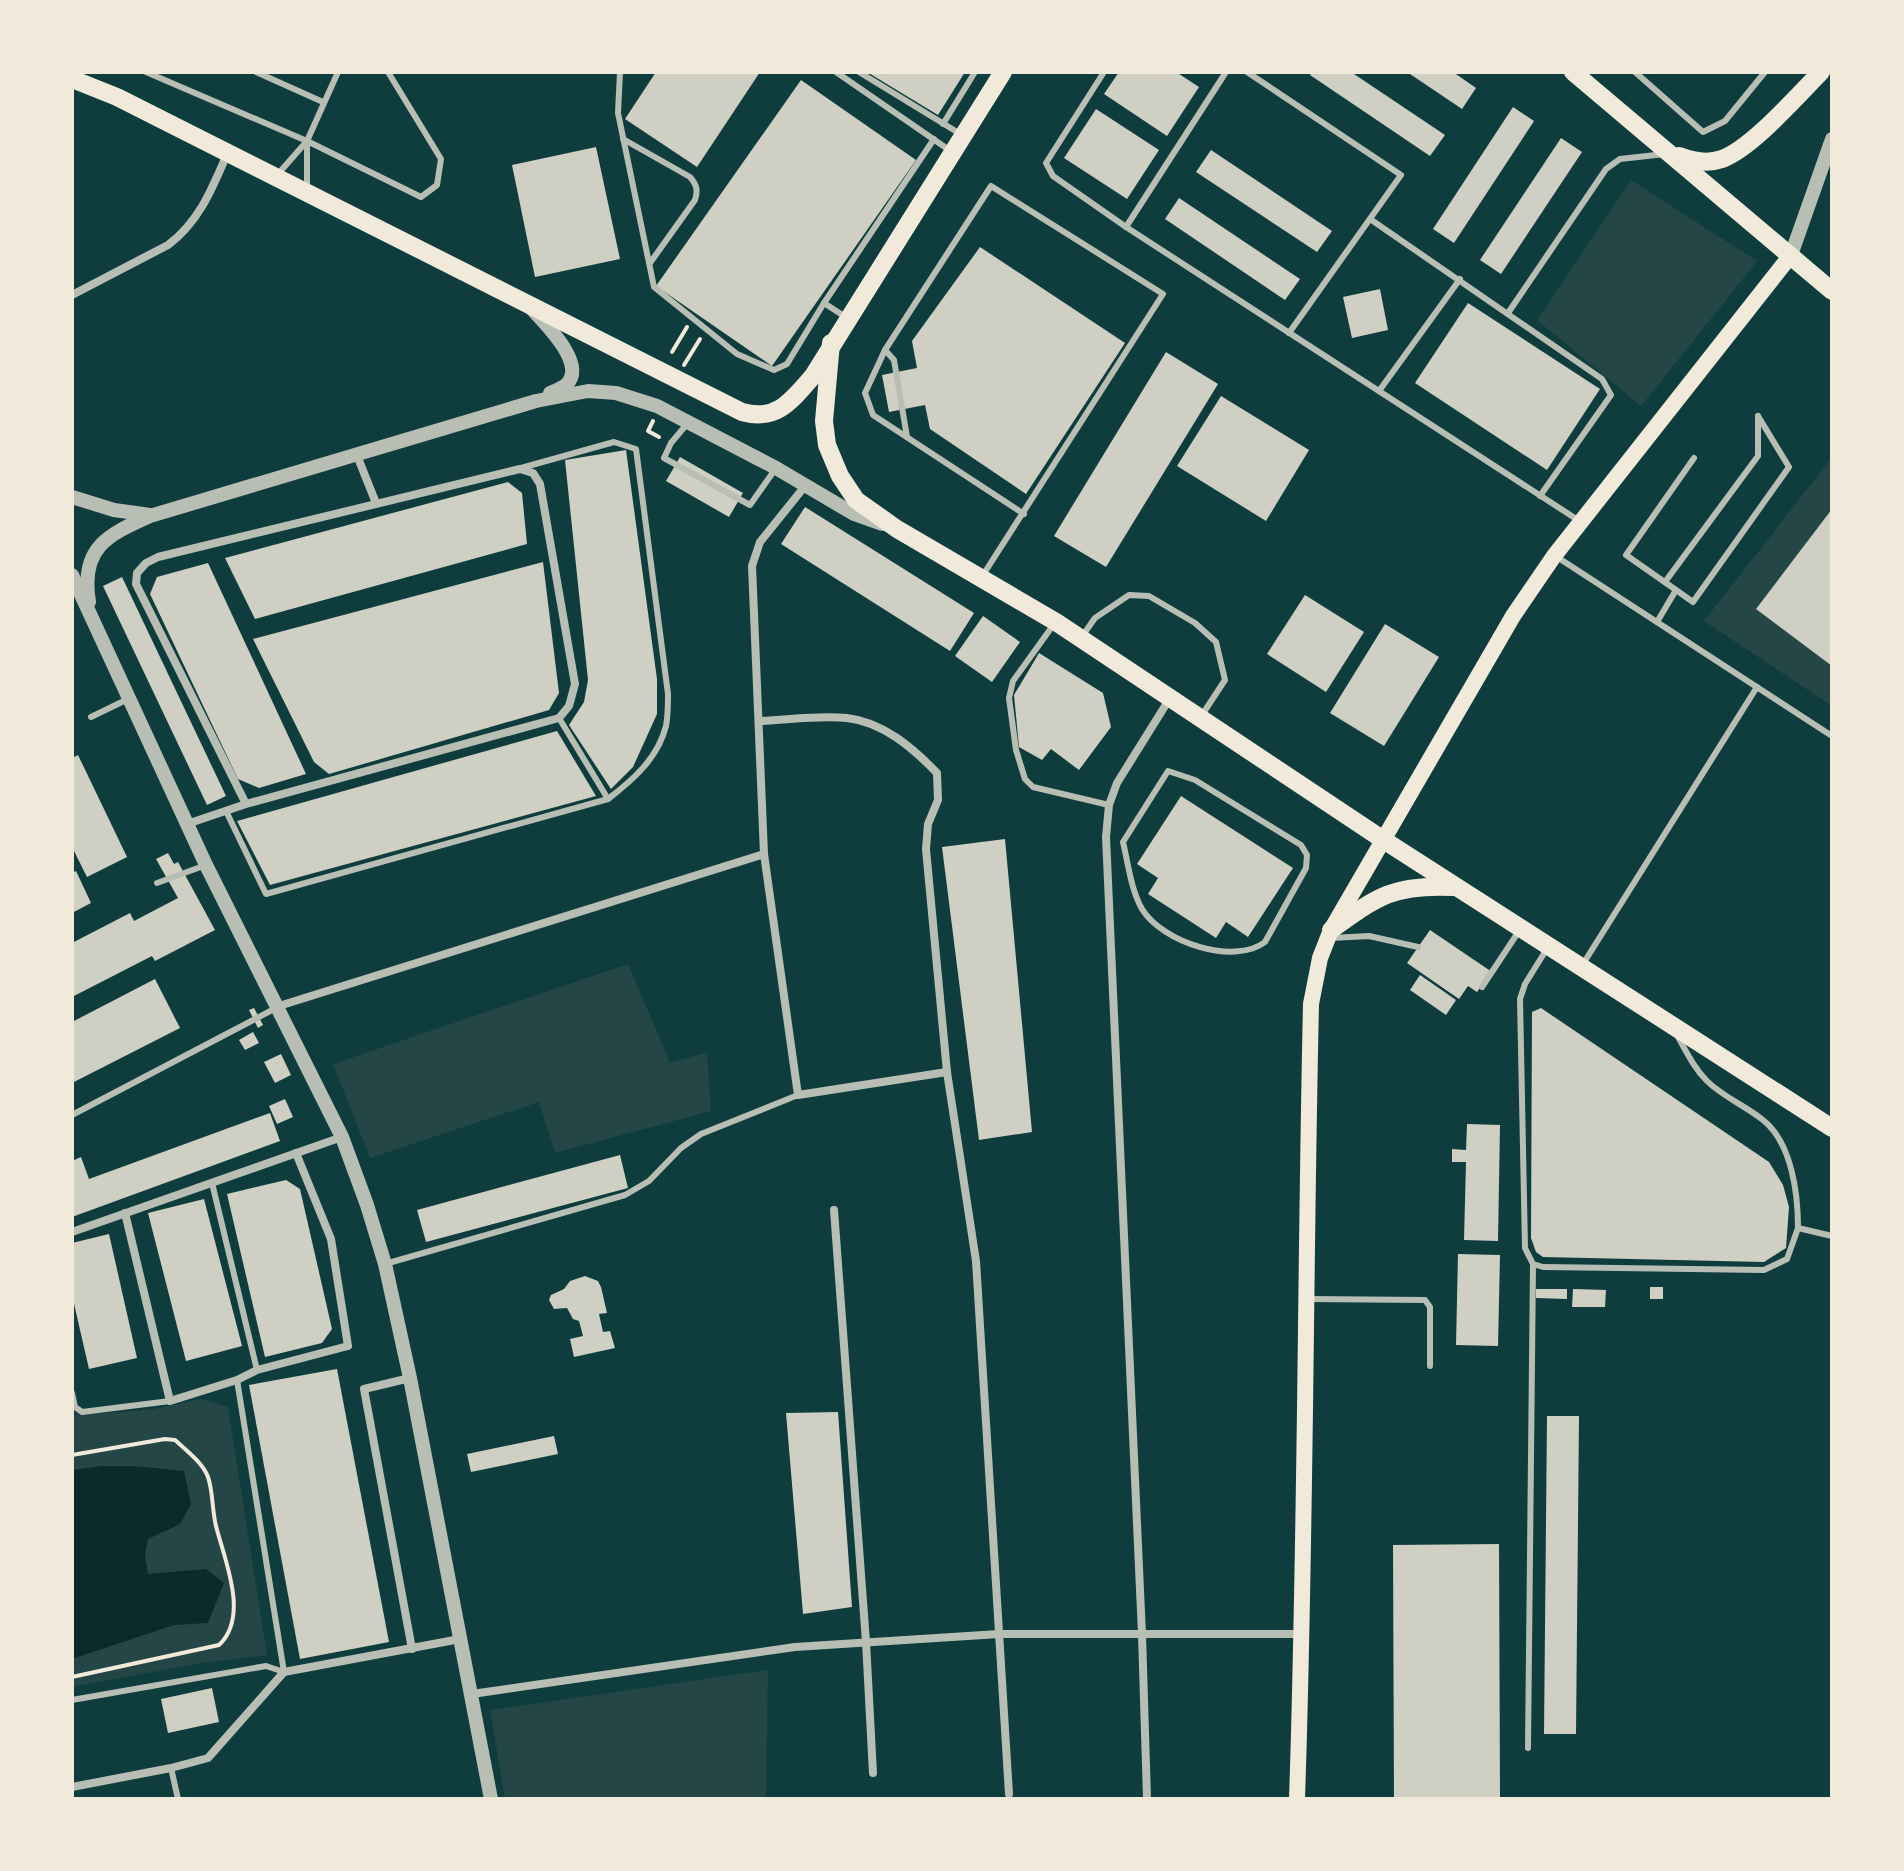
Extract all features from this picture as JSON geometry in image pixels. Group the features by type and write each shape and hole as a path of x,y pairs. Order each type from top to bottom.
{"main road":[{"path":"72,79 117,97 742,412 757,416 787,405 813,376 1003,72"},
{"path":"1573,72 1832,291"},
{"path":"1672,154 1694,161 1720,159 1739,149 1821,72"},
{"path":"1297,1799 1303,1634 1311,1004 1320,958 1382,839 1513,616 1554,556 1791,255"},
{"path":"831,343 824,421 827,445 840,476 856,500 897,529 1081,638 1382,839 1832,1128"},
{"path":"1330,934 1370,901 1395,890 1423,886 1456,887"}],"street":[{"path":"1791,255 1832,139"},
{"path":"72,295 180,236 202,209 227,153"},
{"path":"528,304 571,360 572,374 567,384 536,401"},
{"path":"92,622 87,589 88,569 99,546 114,532 150,516 356,453 536,401 588,391 616,393 657,406 776,468 854,514 897,529"},
{"path":"356,453 376,503"},
{"path":"187,824 246,804 559,718 569,706 575,684 540,484 533,473 520,469 158,557 146,563 137,573 136,584 246,804"},
{"path":"805,486 760,542 752,566 764,854 798,1095 947,1072"},
{"path":"72,497 114,510 150,516"},
{"path":"72,575 206,865 342,1137 367,1205 385,1264 410,1378 491,1799"},
{"path":"1147,1799 1106,837 1109,805 1117,783 1170,697"},
{"path":"759,721 847,718 871,724 914,749 937,773 938,800 928,824 926,849 947,1072 976,1261 1009,1794"},
{"path":"279,1006 764,854"},
{"path":"72,1232 342,1137"},
{"path":"125,1213 170,1401 237,1380 257,1370 348,1346 331,1239 296,1153"},
{"path":"834,1210 873,1773"},
{"path":"410,1378 364,1389 412,1649"},
{"path":"472,1694 795,1647 999,1634 1303,1634"},
{"path":"72,1787 208,1758 284,1672 460,1639"}],"lane":[{"path":"146,72 307,141 421,197 437,185 441,159 388,72"},
{"path":"256,72 323,102"},
{"path":"275,177 307,141 338,72"},
{"path":"620,72 618,113 653,283 658,291 737,354 766,369 774,370 787,364 934,139"},
{"path":"836,72 952,153"},
{"path":"859,72 963,136"},
{"path":"943,124 975,72"},
{"path":"1104,72 1046,163 1053,176 1126,227 1581,522"},
{"path":"1126,227 1226,72"},
{"path":"1247,72 1401,175 1289,333"},
{"path":"1635,72 1703,132 1725,121 1765,72"},
{"path":"623,139 690,177 698,192 650,263"},
{"path":"307,141 307,193"},
{"path":"1508,313 1606,169 1620,159 1672,154"},
{"path":"981,577 1024,514 1163,294 991,186 885,350 865,393 873,415 1024,514"},
{"path":"1370,219 1602,379 1611,395 1540,496"},
{"path":"1379,391 1460,279"},
{"path":"824,303 847,318"},
{"path":"885,350 894,360 907,437"},
{"path":"1665,582 1758,456 1758,416 1789,467 1693,602 1626,555 1694,458"},
{"path":"689,422 671,443 664,458 750,505 776,468"},
{"path":"226,811 266,894 608,799 633,780 652,757 666,725 668,694 636,449 614,442 520,469"},
{"path":"1554,556 1832,736"},
{"path":"1657,622 1676,590"},
{"path":"1081,638 1095,618 1129,595 1149,596 1195,623 1216,642 1225,680 1200,717"},
{"path":"1056,622 1013,681 1009,698 1016,750 1025,779 1033,787 1109,805"},
{"path":"1581,967 1757,687"},
{"path":"91,717 130,698"},
{"path":"559,718 608,799"},
{"path":"1168,771 1195,780 1301,845 1307,855 1306,868 1265,942 1255,950 1208,951 1168,934 1143,910 1123,842 1168,771"},
{"path":"1106,837 1123,842"},
{"path":"157,883 206,865"},
{"path":"1482,987 1521,928"},
{"path":"1330,934 1369,936 1418,947"},
{"path":"1528,1748 1533,1264 1525,1248 1520,999 1525,984 1548,946"},
{"path":"72,1115 279,1006"},
{"path":"1533,1264 1543,1267 1764,1270 1787,1259 1798,1228 1798,1201 1782,1145 1774,1130 1762,1119 1709,1084 1696,1070 1672,1026"},
{"path":"385,1264 625,1195 649,1181 681,1148 701,1134 798,1095"},
{"path":"212,1183 257,1370"},
{"path":"1798,1228 1832,1236"},
{"path":"1305,1299 1425,1300 1430,1307 1430,1366"},
{"path":"72,1700 266,1666 284,1672 237,1380"},
{"path":"72,1393 75,1407 82,1412 170,1401"},
{"path":"171,1768 178,1799"}],"path":[{"path":"672,352 679,339"},
{"path":"654,419 648,431 671,443"},
{"path":"72,1455 165,1439 175,1440 208,1476 216,1526 230,1570 233,1603 228,1632 219,1645 72,1677"}],"shaded area":[{"path":"1631,180 1757,261 1641,406 1537,320"},
{"path":"1832,457 1832,706 1704,621"},
{"path":"628,964 670,1063 707,1052 711,1111 555,1153 539,1102 370,1158 333,1064"},
{"path":"201,1399 228,1407 267,1655 202,1663 72,1687 72,1415 149,1410"},
{"path":"102,1466 184,1471 191,1504 180,1524 148,1539 145,1555 148,1574 206,1569 224,1583 208,1623 174,1625 72,1659 72,1470"},
{"path":"768,1670 766,1799 505,1799 490,1710"}],"building":[{"path":"656,72 760,72 697,167 625,119"},
{"path":"867,72 965,72 938,115"},
{"path":"1119,72 1176,72 1199,87 1167,136 1104,94"},
{"path":"1312,72 1351,72 1445,135 1430,156 1310,75"},
{"path":"1407,72 1453,72 1476,88 1462,109"},
{"path":"801,80 916,160 772,366 656,286"},
{"path":"1513,107 1534,121 1454,243 1433,229"},
{"path":"1096,109 1159,150 1127,199 1064,158"},
{"path":"1561,138 1582,152 1501,274 1480,260"},
{"path":"596,147 620,259 535,277 512,165"},
{"path":"1211,150 1332,231 1317,252 1196,172"},
{"path":"1179,198 1300,279 1285,300 1165,219"},
{"path":"980,247 1125,343 1026,494 930,429 925,405 889,412 882,375 917,368 912,341"},
{"path":"1380,289 1388,330 1352,338 1343,297"},
{"path":"1468,303 1600,389 1547,470 1415,383"},
{"path":"1166,352 1218,384 1106,567 1054,536"},
{"path":"1221,396 1309,450 1266,521 1177,466"},
{"path":"626,450 657,679 657,714 633,767 611,789 569,725 584,702 588,680 565,460"},
{"path":"680,457 743,493 729,517 666,481"},
{"path":"508,482 522,493 527,544 255,619 225,558"},
{"path":"805,507 974,613 950,651 781,544"},
{"path":"1832,509 1832,666 1756,609"},
{"path":"543,562 559,693 549,710 329,774 314,762 253,639"},
{"path":"208,563 306,774 259,788 238,779 150,594 157,577"},
{"path":"122,577 226,796 207,805 103,586"},
{"path":"1305,595 1364,632 1326,692 1267,654"},
{"path":"983,616 1020,642 992,682 955,656"},
{"path":"1385,624 1439,657 1384,746 1330,713"},
{"path":"1039,653 1103,693 1111,727 1079,770 1051,749 1042,760 1019,747 1014,695"},
{"path":"557,731 596,796 270,885 237,821"},
{"path":"78,755 127,857 87,877 72,847 72,758"},
{"path":"1181,796 1293,868 1248,937 1226,922 1216,938 1148,894 1158,878 1137,864"},
{"path":"1005,839 1032,1132 979,1140 942,847"},
{"path":"168,853 174,864 178,862 215,930 155,961 152,956 72,997 72,943 130,913 134,921 178,898 156,859"},
{"path":"76,871 91,903 72,913 72,873"},
{"path":"1430,930 1492,972 1477,992 1468,986 1459,999 1407,963"},
{"path":"1420,975 1456,1000 1446,1015 1410,990"},
{"path":"155,979 180,1028 72,1083 72,1022"},
{"path":"254,1008 263,1025 258,1028 249,1010"},
{"path":"1541,1008 1769,1162 1783,1185 1789,1207 1786,1248 1764,1262 1543,1257 1536,1252 1531,1238 1532,1012"},
{"path":"253,1032 259,1043 245,1050 239,1040"},
{"path":"281,1054 291,1075 275,1083 264,1062"},
{"path":"285,1099 293,1117 277,1124 269,1106"},
{"path":"270,1113 280,1141 72,1217 72,1161 81,1157 89,1179"},
{"path":"1467,1124 1500,1125 1498,1241 1464,1240 1466,1162 1452,1162 1452,1149 1466,1150"},
{"path":"620,1155 628,1188 426,1242 417,1210"},
{"path":"286,1180 300,1189 332,1329 322,1343 265,1357 227,1194"},
{"path":"204,1199 242,1346 186,1361 148,1213"},
{"path":"109,1234 137,1358 89,1369 72,1295 72,1243"},
{"path":"1458,1254 1500,1255 1498,1346 1456,1345"},
{"path":"585,1276 598,1281 601,1287 607,1313 599,1314 603,1332 610,1331 615,1348 574,1357 570,1339 583,1336 579,1321 573,1319 567,1308 554,1309 549,1300 570,1281"},
{"path":"1650,1287 1663,1287 1663,1299 1650,1299"},
{"path":"1536,1289 1567,1289 1567,1299 1536,1298"},
{"path":"1573,1289 1606,1290 1605,1307 1572,1307"},
{"path":"337,1369 389,1642 300,1659 249,1385"},
{"path":"838,1412 852,1607 803,1614 786,1413"},
{"path":"1547,1416 1579,1416 1576,1734 1544,1734"},
{"path":"554,1436 558,1454 471,1472 467,1454"},
{"path":"1499,1544 1500,1799 1394,1799 1393,1545"},
{"path":"212,1688 219,1722 168,1733 161,1699"}]}
